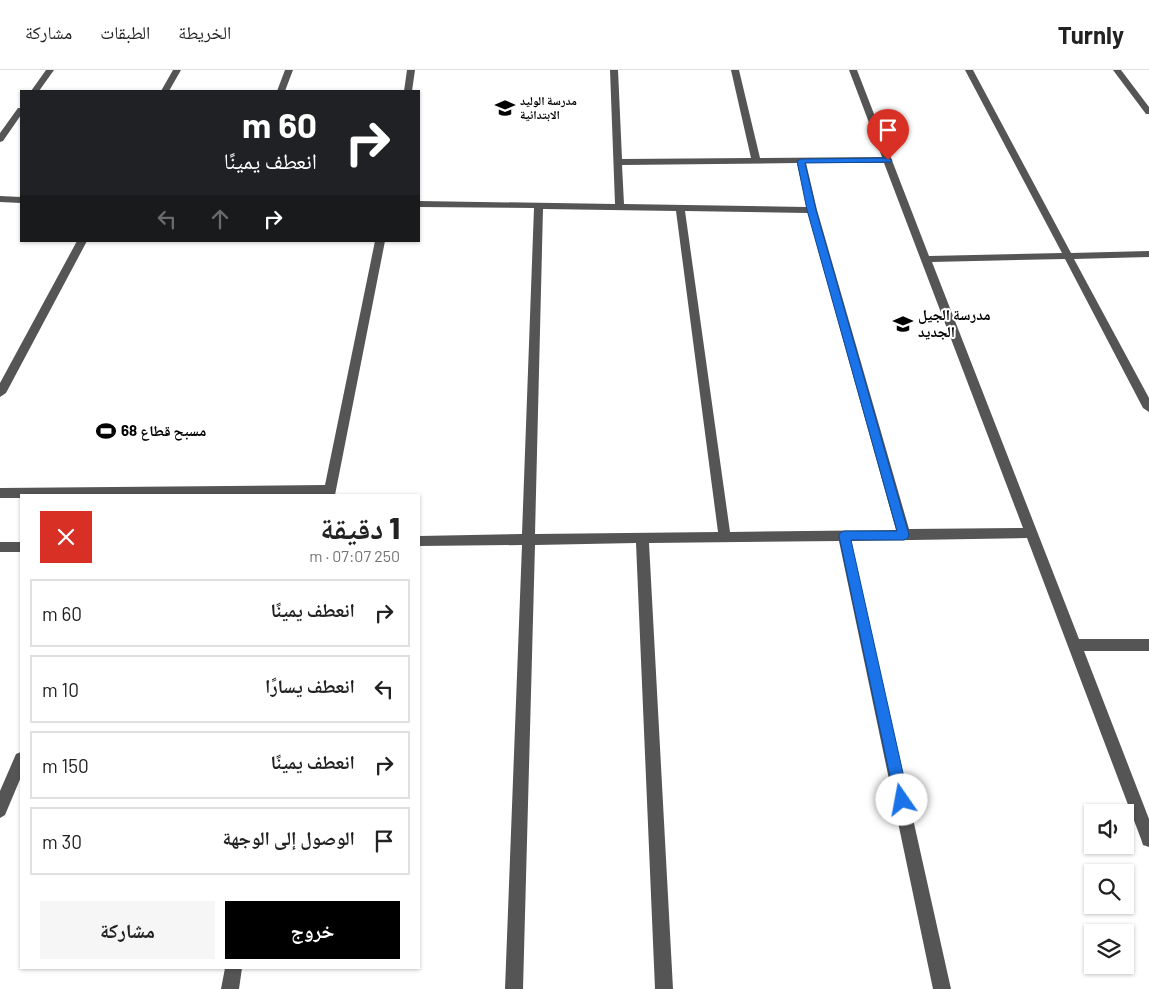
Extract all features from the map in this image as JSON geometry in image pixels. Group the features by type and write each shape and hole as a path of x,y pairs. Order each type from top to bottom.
{"street":[{"path":"36,90 50,70"},
{"path":"166,90 177,70"},
{"path":"281,90 289,70"},
{"path":"408,90 412,70"},
{"path":"614,70 620,207"},
{"path":"735,70 756,161"},
{"path":"853,70 1149,839"},
{"path":"969,70 1149,408"},
{"path":"1117,70 1149,112"},
{"path":"0,139 20,111"},
{"path":"618,162 888,160"},
{"path":"801,161 812,210 904,535"},
{"path":"0,199 20,200"},
{"path":"420,204 812,210"},
{"path":"514,989 539,206"},
{"path":"680,208 725,538"},
{"path":"0,393 81,242"},
{"path":"0,493 329,493 380,242"},
{"path":"926,259 1149,254"},
{"path":"420,542 1032,533"},
{"path":"844,536 942,989"},
{"path":"642,539 664,989"},
{"path":"0,547 20,547"},
{"path":"1075,645 1149,645"},
{"path":"0,810 20,761"},
{"path":"230,989 234,969"}],"place":[{"name":"مدرسة الوليد الابتدائية","path":"505,108"},
{"name":"مدرسة الجيل الجديد","path":"903,324"},
{"name":"مسبح قطاع 68","path":"106,431"}],"route":[{"path":"888,160 801,161 812,210 904,535 844,536 902,800"}]}
